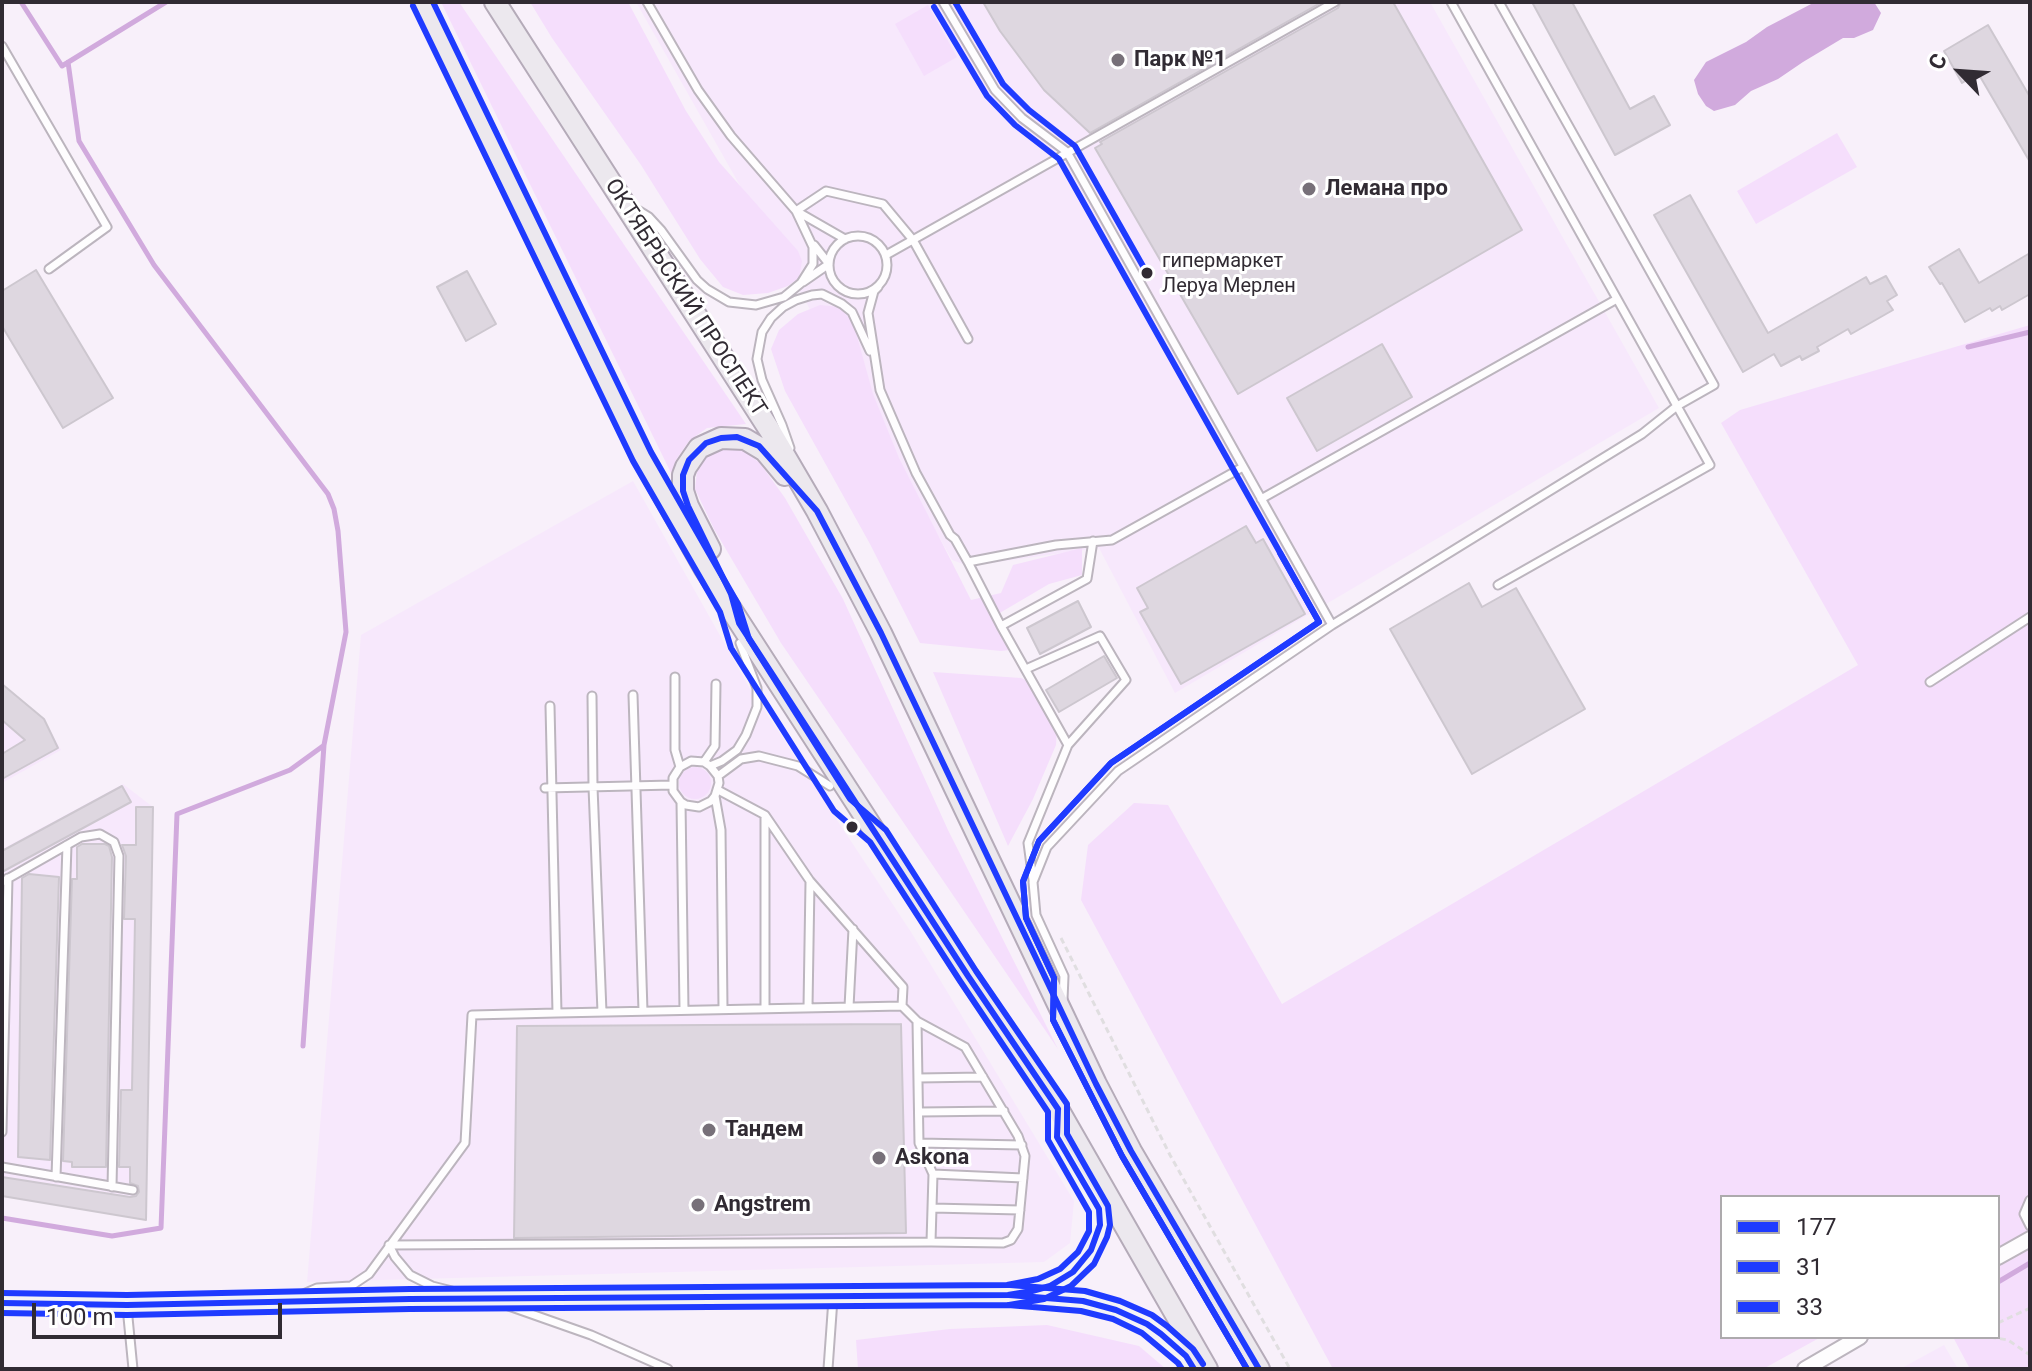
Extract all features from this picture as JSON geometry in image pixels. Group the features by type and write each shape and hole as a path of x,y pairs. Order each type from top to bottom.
{"main road":[{"path":"422,2 642,457 842,806 878,835"},
{"name":"ОКТЯБРЬСКИЙ ПРОСПЕКТ","path":"495,2 769,429 817,511 881,633 1062,1015 1131,1151 1259,1369"},
{"path":"817,511 765,451 745,439 729,437 713,440 699,448 689,460 683,475 685,499 731,594 736,625 1058,1109 1207,1369"},
{"path":"1008,1295 1041,1289 1066,1277 1086,1258 1098,1234 1099,1209 1057,1137 1058,1109"},
{"path":"2,1303 127,1305 1008,1295 1083,1301 1132,1316 1161,1334 1186,1356 1194,1369"}],"street":[{"path":"2000,1256 2030,1239"},
{"path":"1805,1369 1857,1339"}],"lane":[{"path":"647,2 698,90 731,136 796,211 811,240 829,264 833,279 845,293 874,360"},
{"path":"943,2 995,90 1022,118 1067,152 1332,625"},
{"path":"886,255 1335,2"},
{"path":"1451,2 1710,465 1498,585"},
{"path":"1033,882 1047,847 1118,771 1332,625 1642,434 1677,406 1714,385 1499,2"},
{"path":"2,46 107,227 49,269"},
{"path":"796,211 826,191 883,204 913,240 968,339"},
{"path":"624,202 649,217 707,289 729,302 749,306 773,301 790,293 829,264 834,249 845,239 859,235 878,243 886,255 887,270 874,291 868,313 880,390 916,473 1068,745"},
{"path":"796,211 845,239"},
{"path":"801,283 813,264 811,240"},
{"path":"832,298 845,293 868,292 878,287"},
{"path":"817,511 762,380 758,349 762,332 771,318 796,300 822,294 852,312"},
{"path":"1261,499 1617,299"},
{"path":"968,562 1056,545 1112,540 1243,467"},
{"path":"1001,626 1087,579 1093,541"},
{"path":"1930,682 2030,617"},
{"path":"717,793 711,801 699,807 686,805 676,797 672,785 675,772 680,767 691,761 707,764 722,761 737,750 746,735 757,707 757,688 736,625"},
{"path":"1026,669 1100,636 1126,680 1068,745 1028,843 1036,915 1064,976 1062,1015"},
{"path":"675,677 675,750 680,767"},
{"path":"707,764 715,746 716,684"},
{"path":"633,695 643,1011"},
{"path":"592,696 602,1012"},
{"path":"550,706 548,788 557,1013"},
{"path":"718,776 741,759 759,756 798,766 830,786"},
{"path":"707,764 718,776 723,1008"},
{"path":"548,788 672,785"},
{"path":"717,793 765,815 810,881 903,987 902,1006"},
{"path":"681,802 684,1010"},
{"path":"765,815 765,1008"},
{"path":"2,1132 5,880 81,837 100,834 114,842 119,856 112,1187"},
{"path":"56,1177 67,845"},
{"path":"808,1007 810,881"},
{"path":"849,1007 853,929"},
{"path":"287,1301 317,1288 351,1286 369,1274 389,1245 465,1143 472,1015 902,1006 917,1021 965,1047 1004,1111 1025,1156 1018,1229 1011,1240 1003,1243 389,1245"},
{"path":"917,1021 919,1143 933,1174 931,1242"},
{"path":"918,1078 983,1077"},
{"path":"919,1112 1004,1111"},
{"path":"919,1143 1022,1145"},
{"path":"2,1167 133,1190"},
{"path":"933,1174 1023,1178"},
{"path":"2030,1200 2024,1214 2030,1226"},
{"path":"932,1208 1020,1210"},
{"path":"389,1245 410,1275 432,1286 486,1299 591,1335 668,1369"},
{"path":"828,1369 833,1297"},
{"path":"127,1305 133,1369"}],"path":[{"path":"1061,936 1170,1155 1290,1369"},
{"path":"2000,1322 2030,1308"},
{"path":"2000,1339 2008,1340 2030,1355"}],"shaded area":[{"path":"441,2 459,2 746,424 707,428 689,441 676,460 672,475"},
{"path":"530,2 628,2 686,111 719,162 798,251 802,261 799,278 788,286 768,293 743,295 723,287 700,259 641,165"},
{"path":"636,2 1430,2 1659,408 1175,693 1099,548 968,566 952,560"},
{"path":"1815,2 1874,2 1881,13 1873,30 1854,38 1843,38 1778,79 1751,91 1735,105 1714,111 1706,106 1694,80 1706,62"},
{"path":"928,5 957,57 924,76 895,24"},
{"path":"1837,133 1857,167 1756,224 1737,191"},
{"path":"820,305 839,307 853,322 873,394 899,458 971,600 1001,593 1013,565 1082,548 1082,575 1049,584 998,614 1014,645 1009,650 920,643 870,544 785,391 771,349 779,330 798,314"},
{"path":"2030,325 2030,1369 1970,1369 1954,1339 2000,1339 2000,1195 1720,1195 1720,1339 1817,1339 1763,1369 1333,1369 1081,900 1088,845 1134,803 1168,805 1282,1004 1858,665 1721,423 1740,410"},
{"path":"721,448 743,450 760,463 785,498 843,599 948,830 1058,1049 781,643 714,529 695,489 697,471 707,457"},
{"path":"633,481 749,687 911,932 1074,1201 1070,1243 1044,1262 307,1282 361,635"},
{"path":"933,672 1021,678 1034,684 1051,708 1057,728 1056,745 1033,799 1008,846"},
{"path":"2,684 44,719 61,750 2,783"},
{"path":"695,767 706,772 711,783 706,794 695,799 684,794 679,783 684,772"},
{"path":"123,784 153,807 146,1220 2,1196 2,849"},
{"path":"1047,1325 1139,1346 1166,1369 858,1369 856,1340 950,1329"},
{"path":"1944,1345 1958,1369 1900,1369"}],"building":[{"name":"Парк №1","path":"983,2 1322,2 1090,133 1044,90 1000,31"},
{"name":"Лемана про","path":"1341,2 1393,2 1522,230 1238,394 1095,148 1102,144 1100,142 1338,8"},
{"path":"1532,2 1572,2 1630,109 1654,96 1670,125 1615,155"},
{"path":"1988,25 2030,97 2030,162 1978,73 1962,83 1944,51"},
{"path":"1690,195 1768,333 1866,277 1870,284 1886,276 1897,295 1887,301 1893,310 1851,334 1848,329 1802,360 1800,356 1781,366 1774,354 1743,372 1654,215"},
{"path":"1959,249 1979,283 2030,253 2030,294 2002,310 2000,306 1992,311 1990,308 1965,322 1929,267"},
{"path":"36,270 113,398 63,428 2,326 2,291"},
{"path":"467,271 496,324 466,341 437,287"},
{"path":"1382,344 1412,397 1317,451 1287,398"},
{"path":"1246,526 1256,543 1263,539 1305,614 1181,684 1140,612 1148,608 1137,588"},
{"path":"1469,583 1482,607 1516,588 1585,709 1472,774 1390,629"},
{"path":"1078,601 1091,627 1040,654 1027,628"},
{"path":"1104,656 1117,678 1059,712 1046,690"},
{"path":"2,684 44,719 58,748 2,779 2,754 25,740 2,720"},
{"path":"122,786 131,802 2,872 2,851"},
{"path":"136,807 153,807 146,1220 2,1196 2,1177 130,1197 139,1192 138,1186 130,1183 130,1167 119,1167 121,1090 132,1090 135,919 124,919 126,856 122,845 136,845"},
{"path":"82,844 105,844 109,846 112,857 106,1167 72,1167 72,1162 63,1161 72,879 77,879 77,847"},
{"path":"29,874 59,877 50,1160 18,1157 22,878"},
{"name":"Тандем","path":"901,1024 906,1233 514,1238 517,1026"}],"waterway":[{"path":"21,2 62,66 166,2"},
{"path":"68,62 79,141 154,265 328,494 334,509 346,632 324,745 303,1046"},
{"path":"1968,347 2030,332"},
{"path":"2,1218 112,1236 161,1228 177,814 290,770 323,746"},
{"path":"2000,1281 2030,1263"}],"transit line":[{"name":"31","path":"2,1313 127,1315 410,1309 1009,1305 1044,1299 1071,1286 1094,1264 1107,1237 1110,1225 1108,1206 1067,1134 1067,1104 976,971 886,830 850,799 749,639 738,604 651,452 433,2"},
{"name":"33","path":"955,2 1003,84 1029,110 1075,146 1148,275"},
{"name":"33","path":"2,1293 127,1295 410,1289 1007,1285 1038,1279 1060,1269 1078,1252 1089,1231 1089,1212 1048,1140 1048,1112 870,842 834,811 731,648 720,612 633,461 413,6"},
{"name":"31","path":"934,7 987,96 1015,125 1059,159 1319,622 1111,763 1039,841 1023,881 1026,918 1054,978 1053,1020 1122,1156 1247,1369"},
{"name":"177","path":"1058,1109 739,623 731,594 683,491 683,475 689,460 706,443 737,437 759,446 817,511 881,633 1096,1084 1131,1151 1259,1369"},
{"name":"33","path":"1247,1369 1122,1156 1053,1020 1054,978 1026,918 1023,882 1039,841 1111,763 1319,622 1280,553"},
{"name":"177","path":"2,1303 127,1305 410,1299 1008,1295 1032,1291 1050,1286 1073,1272 1091,1250 1100,1225 1099,1209 1057,1137 1058,1109"},
{"name":"33","path":"1010,1285 1085,1291 1120,1301 1152,1315 1167,1326 1193,1349 1203,1364"},
{"name":"177","path":"1009,1295 1083,1301 1116,1310 1161,1334 1186,1356 1194,1369"},
{"name":"31","path":"1008,1305 1081,1311 1113,1319 1142,1333 1182,1369"}],"place":[{"name":"Парк №1","path":"1118,60"},
{"name":"Лемана про","path":"1309,189"},
{"name":"гипермаркет Леруа Мерлен","path":"1147,273"},
{"name":"Тандем","path":"709,1130"},
{"name":"Askona","path":"879,1158"},
{"name":"Angstrem","path":"698,1205"}]}
